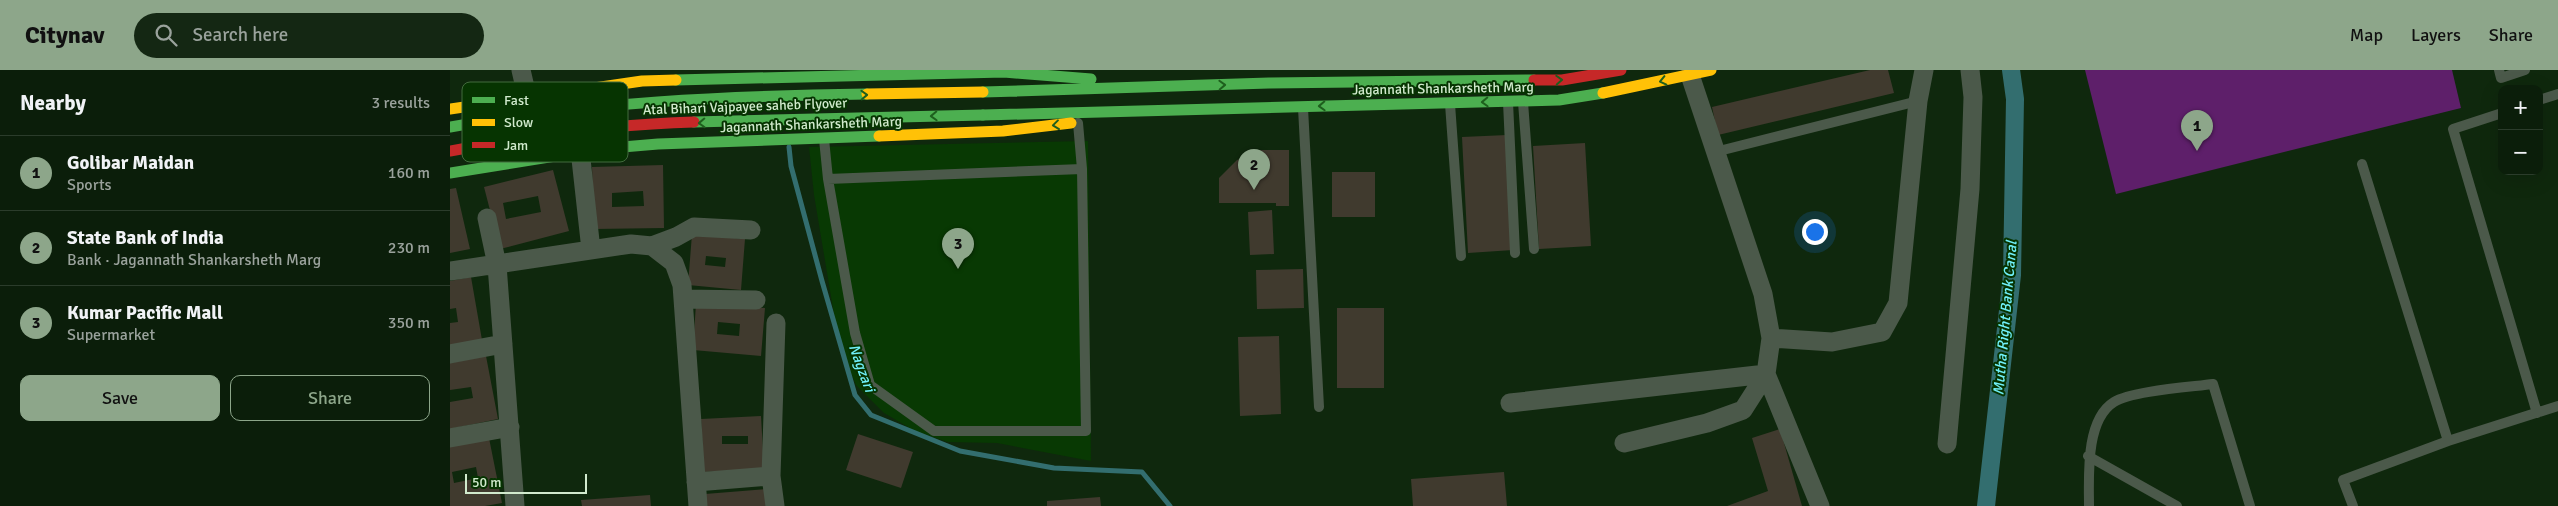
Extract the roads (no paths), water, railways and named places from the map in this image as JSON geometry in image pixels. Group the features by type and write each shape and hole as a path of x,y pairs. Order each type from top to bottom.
{"main road":[{"name":"Jagannath Shankarsheth Marg","path":"982,92 1511,75 1582,75 1621,70"},
{"name":"Jagannath Shankarsheth Marg","path":"983,115 1579,98 1710,70"},
{"name":"Jagannath Shankarsheth Marg","path":"615,82 641,76 761,78 1004,72 1050,73 1173,86"},
{"path":"1579,98 1582,75"},
{"name":"Atal Bihari Vajpayee saheb Flyover","path":"628,101 982,92"},
{"name":"Jagannath Shankarsheth Marg","path":"628,148 1003,131 1174,109"},
{"name":"Atal Bihari Vajpayee saheb Flyover","path":"628,124 983,115"},
{"name":"Jagannath Shankarsheth Marg","path":"450,173 512,162"}],"street":[{"path":"1772,338 1832,342 1882,332 1898,303 1918,101 1924,70"},
{"path":"1947,444 1970,189 1973,97 1970,70"},
{"path":"1624,443 1707,424 1744,410 1766,374 1772,338 1763,294 1690,75"},
{"path":"581,162 591,250"},
{"path":"487,218 497,265 510,427 512,505"},
{"path":"450,271 631,244 652,246 676,237 694,226 751,230"},
{"path":"652,246 674,263 682,285 698,506"},
{"path":"683,298 756,300"},
{"path":"775,506 771,476 776,323"},
{"path":"450,354 503,344"},
{"path":"1510,402 1766,374"},
{"path":"1766,374 1820,506"},
{"path":"450,438 510,427"},
{"path":"696,482 771,476"}],"lane":[{"path":"2499,70 2501,78 2525,70"},
{"path":"2543,99 2558,94"},
{"path":"1508,101 1515,253"},
{"path":"1523,101 1534,249"},
{"path":"1715,152 1918,101"},
{"path":"1450,103 1461,256"},
{"path":"1303,106 1319,407"},
{"path":"2498,114 2453,129 2537,413"},
{"path":"824,138 828,179 854,333 870,385 934,431 1086,431 1082,169 1078,122"},
{"path":"2362,164 2448,441"},
{"path":"828,179 1082,169"},
{"path":"2089,506 2088,456 2101,416 2114,402 2142,394 2212,384 2250,506"},
{"path":"2353,506 2344,480 2448,441 2558,406"},
{"path":"2088,456 2177,506"}],"waterway":[{"name":"Mutha Right Bank Canal","path":"1986,506 2012,275 2015,99 2011,70"},
{"name":"Nagzari","path":"789,147 791,166 855,395 871,415 960,451 1054,468 1142,472 1170,506"}],"place":[{"name":"Golibar Maidan","path":"2197,151"},
{"name":"State Bank of India","path":"1254,190"},
{"name":"Kumar Pacific Mall","path":"958,269"}]}
